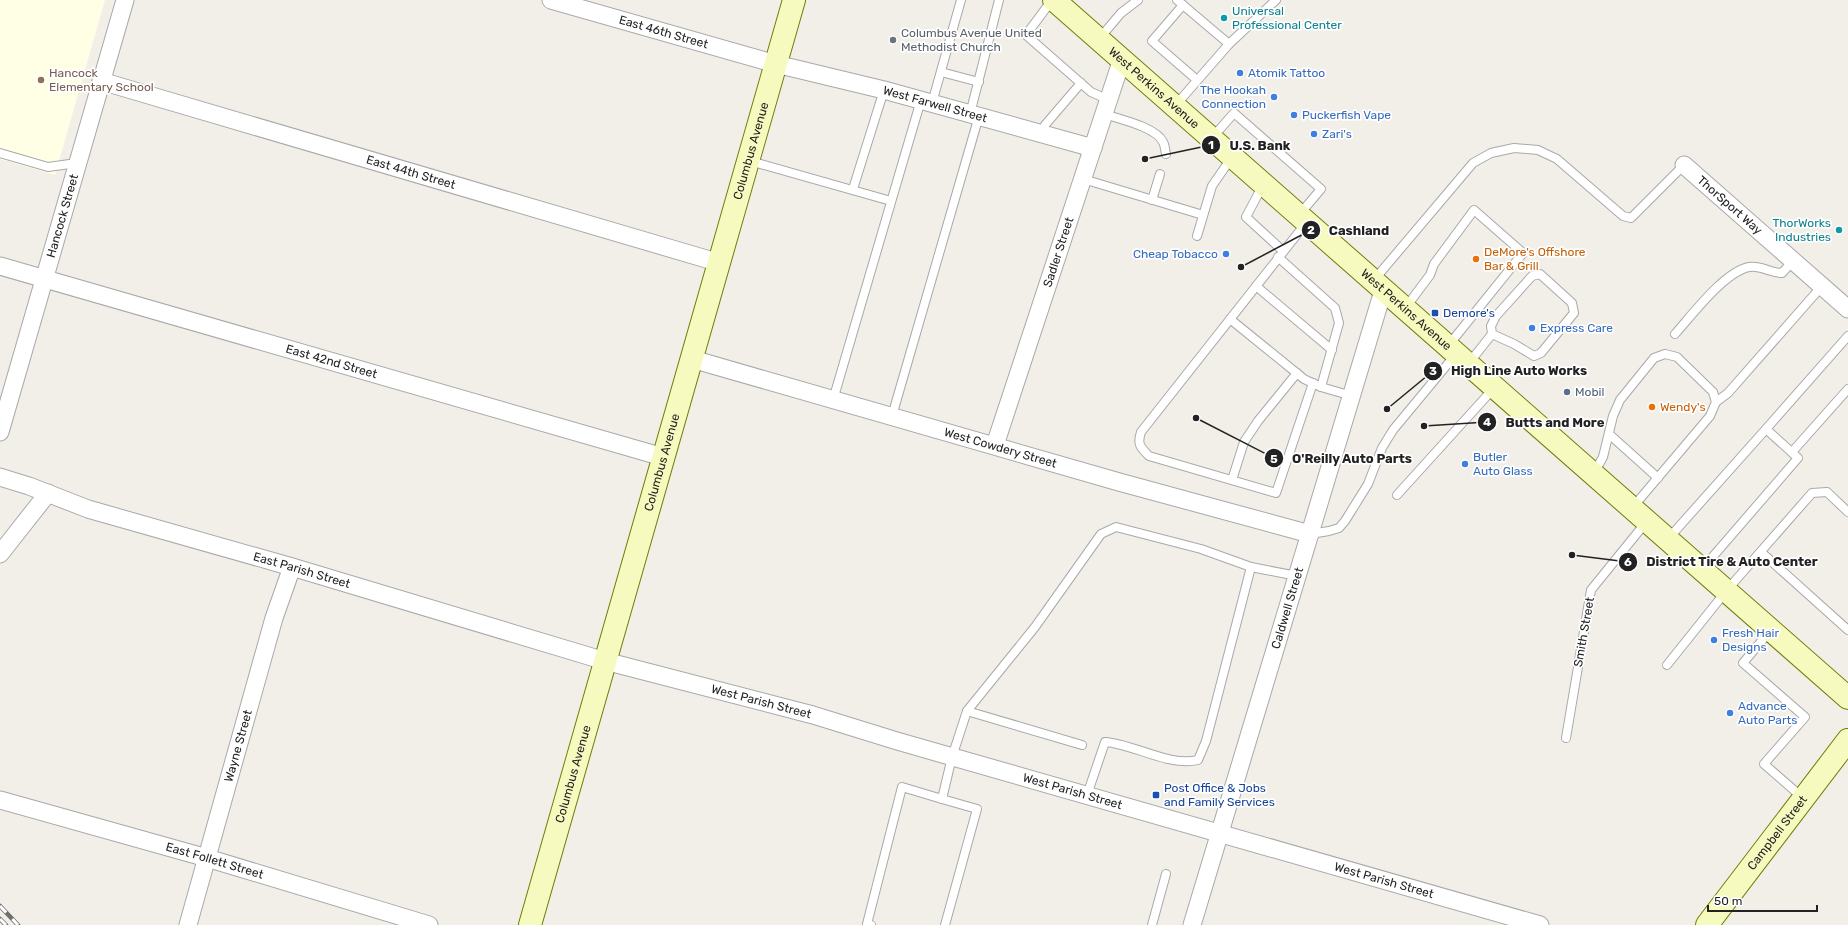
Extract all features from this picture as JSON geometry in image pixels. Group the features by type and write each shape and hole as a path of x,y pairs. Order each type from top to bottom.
{"main road":[{"name":"Columbus Avenue","path":"530,925 663,457 750,161 794,0"},
{"name":"West Perkins Avenue","path":"1053,0 1122,59 1404,309 1727,590 1848,698"},
{"name":"Campbell Street","path":"1707,925 1848,740"}],"street":[{"name":"Hancock Street","path":"0,432 43,278 125,0"},
{"name":"East 46th Street","path":"551,0 776,64"},
{"name":"Sadler Street","path":"996,445 1122,59"},
{"name":"West Farwell Street","path":"776,64 884,90 1093,148"},
{"name":"East 44th Street","path":"101,81 720,263"},
{"name":"ThorSport Way","path":"1684,165 1848,309"},
{"name":"East 42nd Street","path":"0,266 663,457"},
{"name":"Caldwell Street","path":"1192,925 1296,576 1352,396 1378,286"},
{"name":"West Cowdery Street","path":"692,359 996,445 1119,482 1310,534"},
{"name":"East Parish Street","path":"0,477 88,509 292,567 605,661"},
{"path":"0,554 48,494"},
{"name":"Wayne Street","path":"188,925 274,618 292,567"},
{"name":"West Parish Street","path":"605,661 813,715 1540,925"},
{"name":"East Follett Street","path":"0,800 207,858 429,925"}],"lane":[{"path":"833,400 891,201 926,102 941,72 961,0"},
{"path":"892,416 975,115 979,82 999,0"},
{"path":"1053,0 1026,35 1106,107 1138,126 1154,133 1163,141 1166,154"},
{"path":"1099,39 1121,12 1138,0"},
{"path":"1175,106 1229,44 1276,0"},
{"path":"1198,80 1152,41 1180,2 1229,44"},
{"path":"941,72 979,82"},
{"path":"1040,133 1045,125 1081,83"},
{"path":"853,189 884,90"},
{"path":"1212,139 1234,113 1321,189 1281,254 1141,432 1138,441 1139,447 1149,456 1276,493 1313,383"},
{"path":"1378,286 1473,163 1491,153 1514,148 1538,150 1558,159 1623,216 1631,218 1684,165"},
{"path":"0,153 48,167 77,163"},
{"path":"1197,236 1212,186 1233,157"},
{"path":"750,161 891,201"},
{"path":"1152,200 1160,174"},
{"path":"1083,179 1203,215"},
{"path":"1263,184 1246,217 1335,308 1339,323 1321,387"},
{"path":"1310,534 1339,528 1345,521 1368,484 1382,448 1393,430 1457,355 1523,253 1474,210 1434,264 1430,275 1404,309"},
{"path":"1675,334 1724,280 1736,272 1749,267 1761,267 1776,273 1782,273 1793,261"},
{"path":"1540,274 1572,303 1574,313 1541,353 1534,356 1492,334 1491,326 1496,316 1532,276 1540,274"},
{"path":"1256,286 1332,350"},
{"path":"1593,473 1603,457 1613,416 1620,400 1654,358 1665,354 1677,357 1713,392 1716,402 1728,393 1822,286"},
{"path":"1230,319 1296,373 1321,387 1352,396"},
{"path":"1457,355 1492,334"},
{"path":"1668,539 1848,336"},
{"path":"1232,480 1244,442 1258,421 1296,373"},
{"path":"1397,495 1494,387"},
{"path":"1792,452 1848,389"},
{"name":"Smith Street","path":"1566,738 1591,590 1640,514 1658,478 1710,416 1716,402"},
{"path":"1702,569 1798,458 1766,429"},
{"path":"1608,434 1658,478"},
{"path":"1667,665 1727,590 1812,493 1826,492 1848,512"},
{"path":"942,799 952,756 967,712 1035,627 1101,534 1116,527 1201,549 1251,567 1296,576"},
{"path":"1761,552 1848,630"},
{"path":"1087,795 1105,742 1118,743 1150,754 1187,762 1198,760 1206,741 1251,567"},
{"path":"1771,629 1743,663 1805,717 1764,764 1804,798"},
{"path":"967,712 1082,745"},
{"path":"871,925 867,924 902,787 977,809 945,925"},
{"path":"1152,925 1166,874"}],"shaded area":[{"name":"Hancock Elementary School","path":"0,0 105,0 55,175 0,159"}],"railway":[{"path":"0,906 18,925"},
{"path":"0,919 6,925"}],"place":[{"name":"Universal Professional Center","path":"1224,18"},
{"name":"Columbus Avenue United Methodist Church","path":"893,40"},
{"name":"Atomik Tattoo","path":"1240,73"},
{"name":"Hancock Elementary School","path":"41,80"},
{"name":"The Hookah Connection","path":"1274,97"},
{"name":"Puckerfish Vape","path":"1294,115"},
{"name":"Zari's","path":"1314,134"},
{"name":"U.S. Bank","path":"1145,159"},
{"name":"ThorWorks Industries","path":"1839,230"},
{"name":"Cheap Tobacco","path":"1226,254"},
{"name":"DeMore's Offshore Bar & Grill","path":"1476,259"},
{"name":"Cashland","path":"1241,267"},
{"name":"Demore's","path":"1435,313"},
{"name":"Express Care","path":"1532,328"},
{"name":"Mobil","path":"1567,392"},
{"name":"Wendy's","path":"1652,407"},
{"name":"High Line Auto Works","path":"1387,409"},
{"name":"O'Reilly Auto Parts","path":"1196,418"},
{"name":"Butts and More","path":"1424,426"},
{"name":"Butler Auto Glass","path":"1465,464"},
{"name":"District Tire & Auto Center","path":"1572,555"},
{"name":"Fresh Hair Designs","path":"1714,640"},
{"name":"Advance Auto Parts","path":"1730,713"},
{"name":"Post Office & Jobs and Family Services","path":"1156,795"}]}
